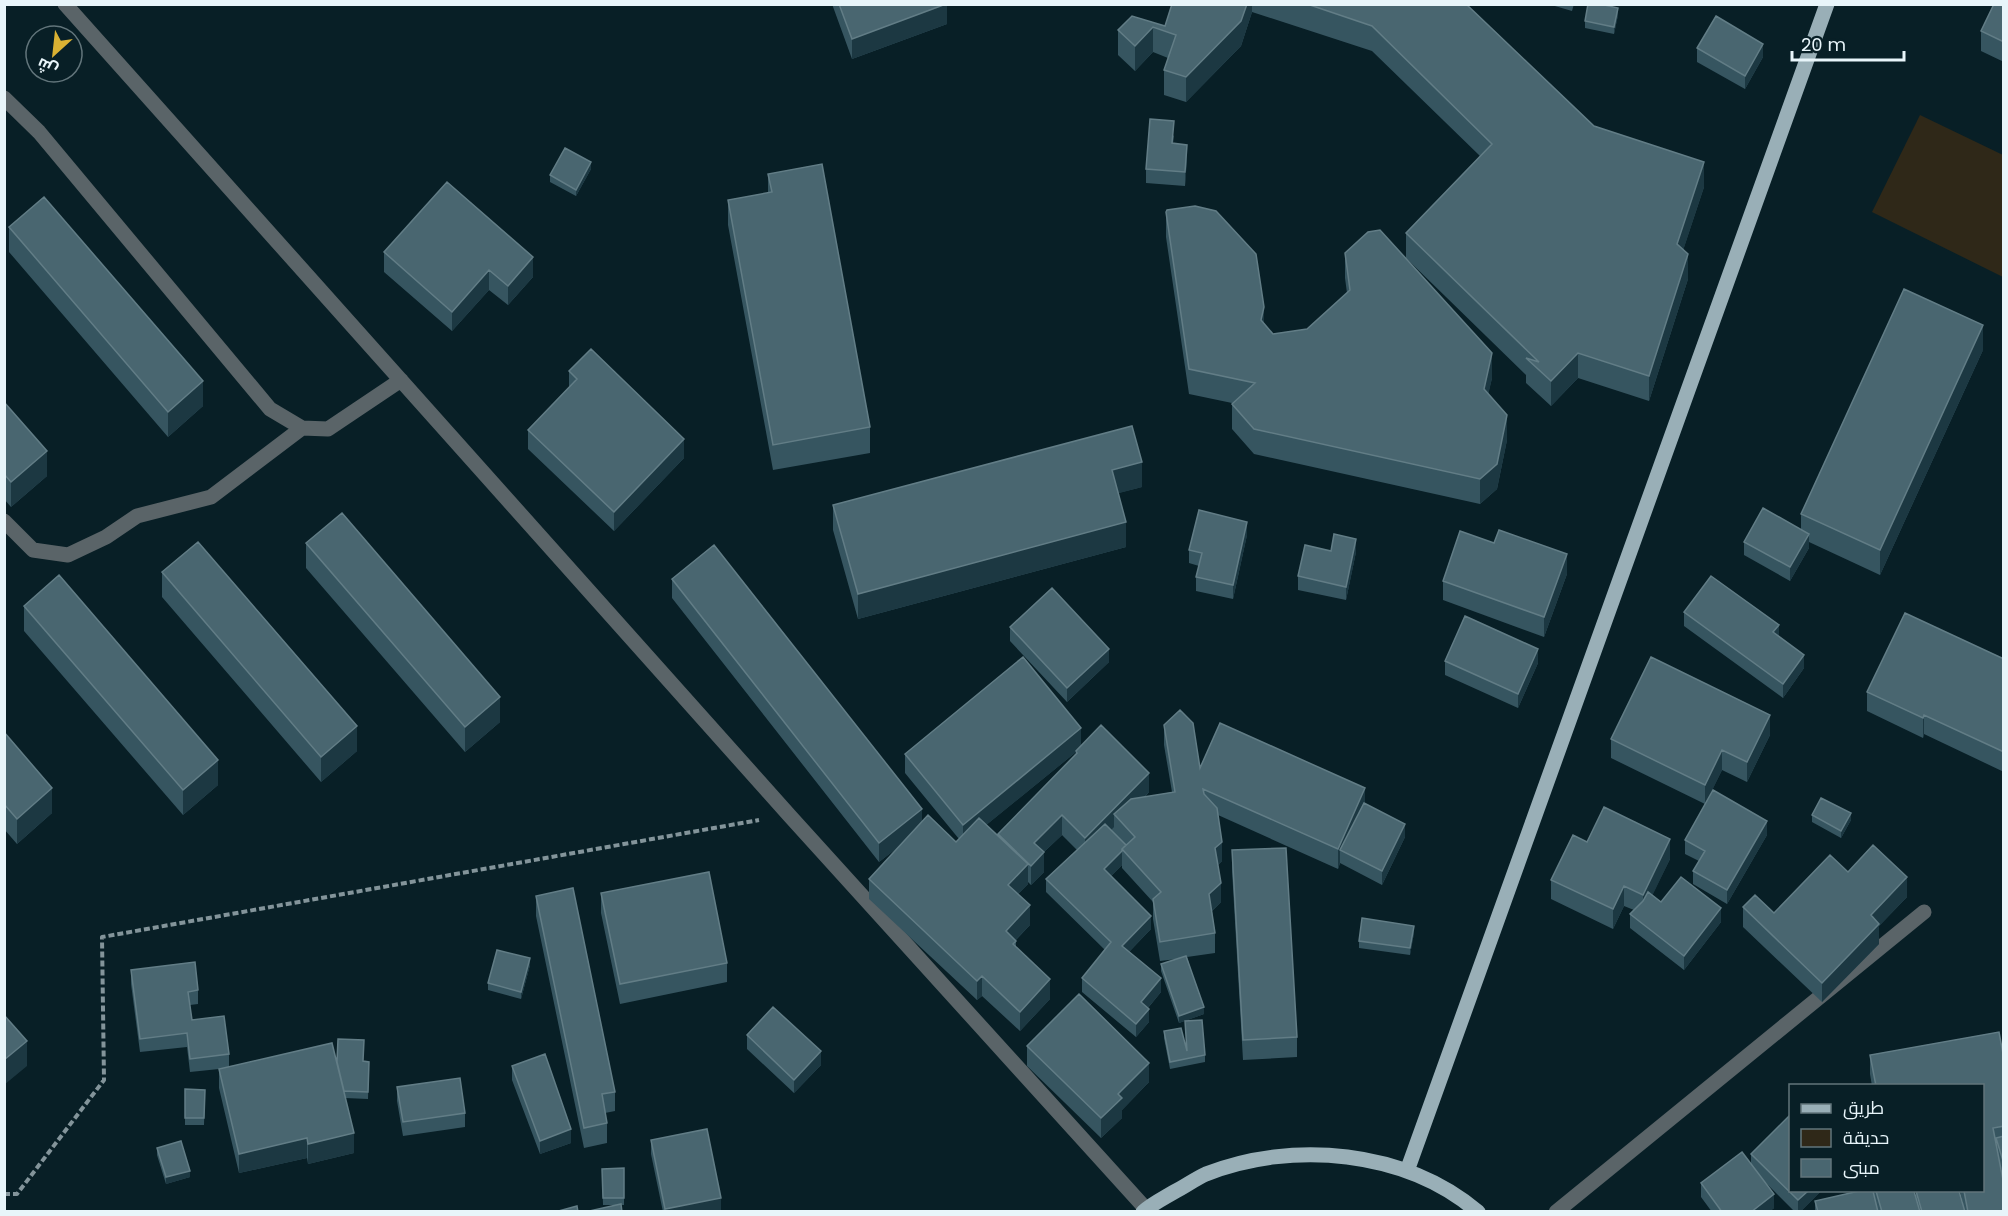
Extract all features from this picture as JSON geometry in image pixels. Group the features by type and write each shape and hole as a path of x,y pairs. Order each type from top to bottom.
{"main road":[{"path":"1407,1171 1827,4"},
{"path":"1144,1210 1205,1174 1271,1156 1340,1155 1407,1171 1466,1201 1478,1212"}],"street":[{"path":"65,4 1144,1210"},
{"path":"4,98 39,132 270,408 302,428 328,429 401,380"},
{"path":"4,520 33,550 68,555 106,537 137,516 211,497 302,428"},
{"path":"1556,1212 1924,912"}],"path":[{"path":"4,1194 17,1194 104,1080 102,937 789,815"}],"green space":[{"path":"1920,115 2003,155 2003,277 1872,212"}],"building":[{"path":"839,4 946,4 852,39"},
{"path":"1172,4 1247,4 1241,21 1186,77 1164,70 1176,35 1153,27 1135,46 1118,30 1132,16 1165,26"},
{"path":"1307,4 1466,4 1594,126 1704,162 1677,244 1688,254 1649,376 1578,353 1551,381 1526,358 1539,362 1406,233 1492,144 1372,26"},
{"path":"1588,4 1618,8 1614,27 1585,21"},
{"path":"1994,4 2004,4 2004,42 1981,31"},
{"path":"1716,16 1763,44 1745,76 1697,48"},
{"path":"1150,119 1174,121 1172,143 1187,145 1185,172 1146,169"},
{"path":"565,148 591,162 576,190 550,175"},
{"path":"822,164 870,427 773,445 728,200 772,192 768,174"},
{"path":"447,182 533,257 508,286 489,270 452,312 384,252"},
{"path":"44,197 203,381 168,412 9,227"},
{"path":"1195,206 1216,211 1256,254 1264,307 1261,320 1273,334 1307,329 1350,290 1345,253 1368,232 1380,230 1492,353 1484,389 1507,415 1497,464 1480,479 1254,429 1232,404 1255,383 1189,369 1166,212"},
{"path":"1904,289 1983,325 1880,550 1801,514"},
{"path":"591,349 684,439 614,512 528,430 577,379 569,371"},
{"path":"4,402 47,451 11,482 4,474"},
{"path":"1132,426 1142,462 1112,470 1126,522 858,594 833,505"},
{"path":"1763,508 1809,534 1790,567 1744,542"},
{"path":"1199,510 1247,522 1233,585 1196,577 1202,553 1189,550"},
{"path":"342,513 500,697 465,727 306,543"},
{"path":"1499,530 1567,554 1544,617 1443,581 1460,531 1494,543"},
{"path":"1334,534 1356,539 1346,587 1298,576 1305,545 1331,551"},
{"path":"198,542 357,726 321,757 162,572"},
{"path":"714,545 922,809 879,843 672,579"},
{"path":"59,575 218,760 183,790 24,606"},
{"path":"1711,576 1779,625 1773,632 1804,655 1783,684 1684,612"},
{"path":"1052,588 1109,649 1067,688 1010,627"},
{"path":"1905,613 2004,659 2004,752 1867,692"},
{"path":"1465,616 1538,649 1518,694 1445,661"},
{"path":"1023,657 1081,728 963,825 905,754"},
{"path":"1651,657 1770,715 1747,762 1722,750 1705,785 1611,739"},
{"path":"1180,710 1193,723 1200,768 1220,723 1365,788 1338,849 1203,789 1204,794 1217,808 1222,842 1215,848 1221,883 1209,894 1215,933 1160,942 1153,899 1161,892 1122,849 1135,837 1114,814 1131,799 1175,792 1164,725"},
{"path":"1101,725 1149,773 1085,838 1062,815 1034,843 1044,852 1031,866 998,834"},
{"path":"4,732 52,788 17,819 4,804"},
{"path":"1713,790 1767,821 1727,890 1693,871 1705,851 1685,840"},
{"path":"1821,798 1851,813 1841,831 1812,815"},
{"path":"1364,803 1405,824 1382,871 1340,850"},
{"path":"1604,807 1670,839 1643,895 1624,886 1613,909 1551,880 1573,835 1587,842"},
{"path":"928,815 956,842 979,818 1028,864 1008,885 1030,905 1006,931 1016,941 1013,944 1050,979 1020,1012 982,976 977,981 869,879"},
{"path":"1105,824 1126,845 1104,869 1151,916 1122,946 1161,978 1141,1002 1149,1009 1136,1024 1082,978 1111,942 1046,879"},
{"path":"1873,845 1907,877 1871,915 1879,924 1822,983 1743,907 1755,895 1774,913 1830,855 1848,872"},
{"path":"1286,848 1297,1037 1243,1040 1232,850"},
{"path":"709,872 727,963 620,984 601,893"},
{"path":"1681,877 1721,908 1684,956 1630,914 1643,901 1648,892 1661,902"},
{"path":"573,888 615,1092 602,1094 607,1123 584,1128 536,896"},
{"path":"1362,918 1414,926 1410,948 1359,941"},
{"path":"497,950 530,958 521,992 488,983"},
{"path":"1186,956 1204,1007 1179,1016 1161,964"},
{"path":"195,962 198,990 188,992 192,1020 224,1016 229,1054 190,1059 187,1033 140,1039 131,970"},
{"path":"1079,994 1149,1063 1118,1094 1122,1098 1101,1118 1027,1046"},
{"path":"773,1007 821,1051 794,1080 747,1035"},
{"path":"4,1015 27,1041 4,1060"},
{"path":"1202,1020 1205,1055 1170,1062 1164,1031 1181,1028 1187,1051 1185,1021"},
{"path":"1999,1032 2004,1059 2004,1126 1993,1128 2004,1185 2004,1212 1968,1212 1964,1192 1984,1192 1984,1084 1876,1084 1870,1055"},
{"path":"338,1039 364,1040 363,1061 369,1062 368,1092 344,1091 337,1062"},
{"path":"332,1043 354,1133 308,1144 307,1138 239,1154 219,1069"},
{"path":"545,1054 571,1129 540,1141 512,1066"},
{"path":"460,1078 465,1113 403,1122 397,1087"},
{"path":"185,1089 205,1090 204,1118 185,1118"},
{"path":"1789,1116 1789,1191 1751,1154"},
{"path":"707,1129 721,1198 665,1209 651,1140"},
{"path":"2004,1136 2004,1164 1996,1138"},
{"path":"181,1141 190,1171 166,1177 157,1148"},
{"path":"1742,1152 1774,1194 1751,1212 1722,1212 1701,1183"},
{"path":"624,1168 624,1198 603,1198 602,1169"},
{"path":"1790,1192 1807,1192 1798,1200"},
{"path":"1855,1192 1873,1192 1878,1212 1818,1212 1815,1201"},
{"path":"1876,1192 1914,1192 1920,1212 1882,1212"},
{"path":"1916,1192 1959,1192 1965,1212 1922,1212"},
{"path":"621,1204 622,1212 589,1212 589,1211"},
{"path":"577,1206 578,1212 555,1212"}]}
